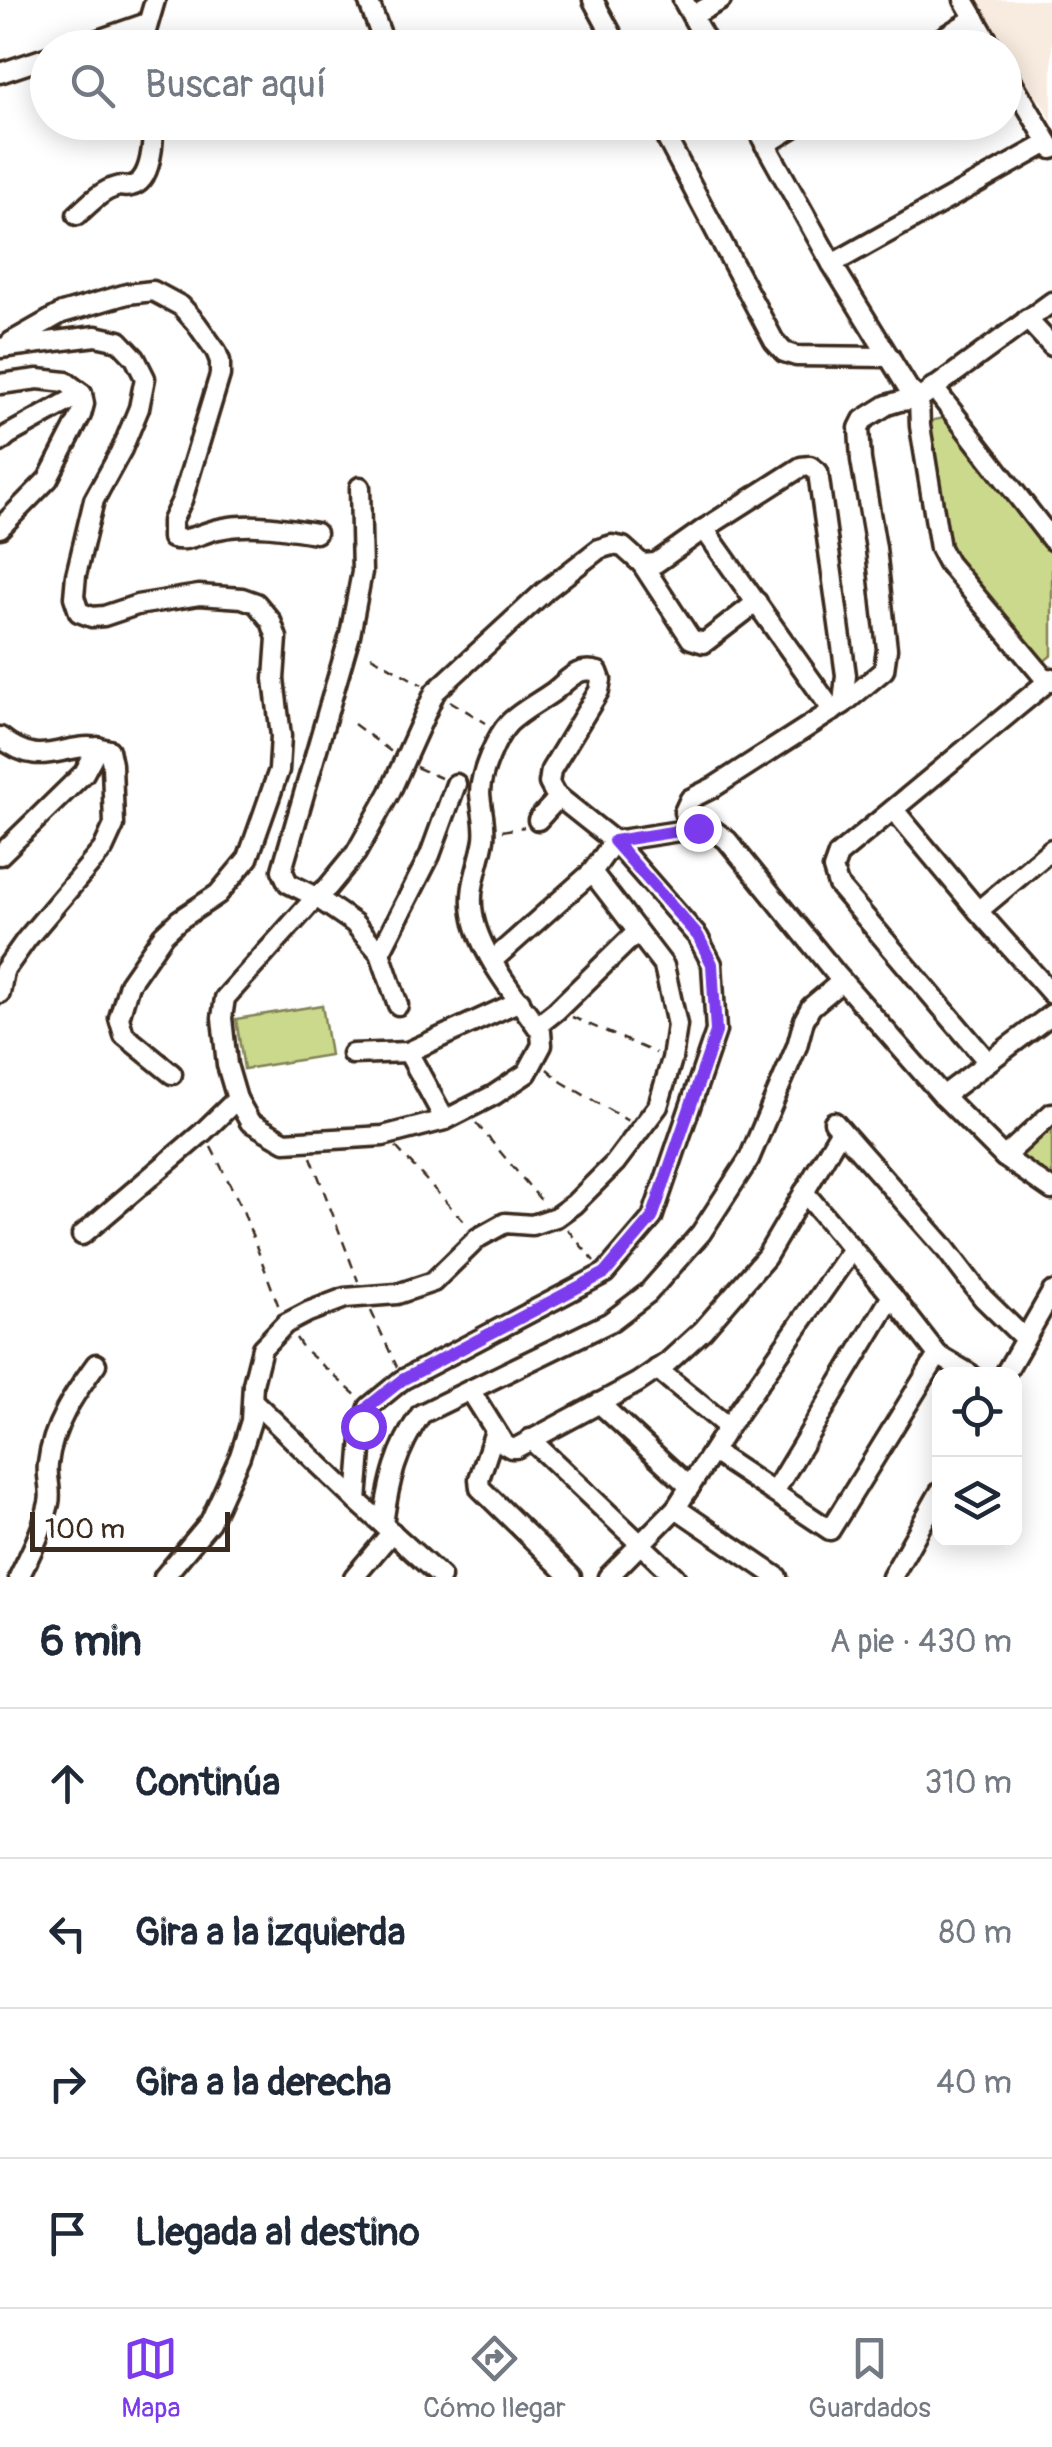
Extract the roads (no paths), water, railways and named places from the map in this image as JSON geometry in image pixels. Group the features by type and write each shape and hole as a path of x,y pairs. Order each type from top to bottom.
{"street":[{"path":"145,30 155,0"},
{"path":"368,0 379,30"},
{"path":"594,0 610,30"},
{"path":"700,30 687,8 721,0"},
{"path":"964,0 982,30"},
{"path":"955,30 975,18"},
{"path":"126,30 146,23"},
{"path":"0,73 30,63"},
{"path":"832,264 1050,146 1022,99"},
{"path":"77,214 107,191 141,181 154,140"},
{"path":"668,140 774,341 784,352 796,356 890,357"},
{"path":"764,140 832,264 908,388 926,393 1052,540"},
{"path":"766,144 773,140"},
{"path":"1,347 62,313 127,294 153,291 167,297 196,323 220,361 217,391 172,522 172,538 184,540 237,526 316,533"},
{"path":"1052,302 926,393 887,405 863,420 859,428 861,460 876,548 887,649 884,670 838,708 690,799 684,812 688,822 727,840 842,981 943,1096 1004,1157 1052,1190"},
{"path":"1027,319 1052,346"},
{"path":"1,347 96,336 119,341 145,378 139,408 122,449 94,500 76,576 74,597 79,612 104,616 137,605 199,595 242,598 256,603 271,622 277,638 274,679 281,736 278,770 248,858 218,894 163,935 130,984 119,1018 124,1035 172,1074"},
{"path":"0,384 38,379 66,382 82,394 84,404 48,478 0,528"},
{"path":"926,393 920,426 940,548 948,563 1050,680 838,855 833,869 838,885 988,1062"},
{"path":"0,442 82,394"},
{"path":"642,564 656,563 704,528 801,467 810,466 818,472 846,675 838,708"},
{"path":"360,487 362,572 350,636 282,870 288,883 354,923 380,953 398,1005"},
{"path":"704,528 838,708"},
{"path":"357,1501 363,1426 369,1406 402,1380 605,1273 652,1218 716,1032 712,964 698,936 614,841 558,797 549,783 551,770 599,691 598,672 578,670 507,724 481,782 484,835 471,893 473,914 480,942 541,1032 542,1045 526,1073 445,1120 384,1136 285,1142 250,1122 237,1100 227,1064 222,1018 225,998 356,853 390,792 435,692 545,591 600,549 623,547 642,564 690,639 697,642 704,643 757,602"},
{"path":"0,737 13,748 41,756 68,749 109,750 114,825 103,848 4,971 0,993"},
{"path":"0,855 84,773 98,747"},
{"path":"380,953 430,855 456,784"},
{"path":"538,820 558,797"},
{"path":"894,810 1052,994"},
{"path":"492,960 592,872 614,841 698,828"},
{"path":"978,911 1052,848"},
{"path":"164,1577 210,1522 251,1421 253,1384 262,1348 285,1324 345,1298 398,1294 433,1282 478,1238 505,1222 532,1225 556,1217 614,1163 658,1106 672,1060 677,1025 664,966 592,872"},
{"path":"537,1026 637,932"},
{"path":"354,1577 387,1528 390,1478 406,1435 421,1414 610,1322 648,1293 701,1232 749,1159 797,1046 804,1020 811,1007 842,981"},
{"path":"352,1054 408,1052 520,1001"},
{"path":"943,1096 1052,1014"},
{"path":"408,1052 445,1120"},
{"path":"82,1235 237,1100"},
{"path":"1004,1157 1052,1114"},
{"path":"470,1390 504,1444 511,1448 668,1362 703,1330 766,1256 837,1126 944,1247 982,1298 1025,1338"},
{"path":"804,1192 938,1355 958,1367"},
{"path":"608,1577 676,1508 852,1249"},
{"path":"1009,1367 1052,1292"},
{"path":"774,1492 892,1296"},
{"path":"712,1452 830,1530 938,1355"},
{"path":"19,1577 50,1499 48,1464 54,1443 69,1402 96,1364"},
{"path":"657,1369 728,1427"},
{"path":"253,1401 441,1577"},
{"path":"599,1403 690,1487"},
{"path":"495,1431 479,1479 480,1488 571,1577"},
{"path":"530,1439 675,1577"},
{"path":"892,1577 932,1506"},
{"path":"676,1508 778,1577"}]}
